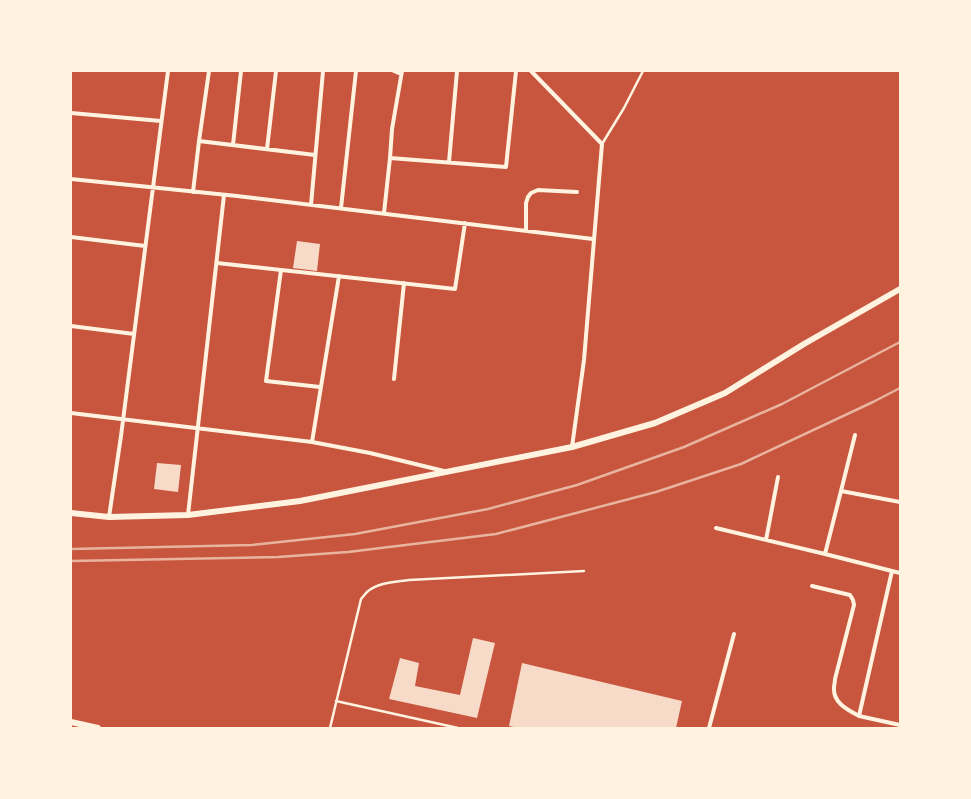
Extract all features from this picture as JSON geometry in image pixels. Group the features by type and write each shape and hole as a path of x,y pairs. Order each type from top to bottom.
{"street":[{"path":"109,518 168,71"},
{"path":"193,192 209,71"},
{"path":"233,145 241,71"},
{"path":"267,150 276,71"},
{"path":"311,205 323,71"},
{"path":"341,208 356,71"},
{"path":"384,213 392,129 401,73 394,71"},
{"path":"449,162 457,71"},
{"path":"390,158 506,167 516,71"},
{"path":"531,71 602,144 584,360 572,447"},
{"path":"71,114 161,121"},
{"path":"199,141 315,155"},
{"path":"71,179 341,208 593,239"},
{"path":"526,231 526,203 531,193 538,190 577,192"},
{"path":"188,515 224,195"},
{"path":"217,263 456,289 465,223"},
{"path":"71,237 145,246"},
{"path":"281,270 266,381 320,387"},
{"path":"312,442 339,276"},
{"path":"394,379 404,283"},
{"path":"71,513 109,518 188,515 300,501 572,447 656,423 725,392 804,344 900,289"},
{"path":"71,326 134,334"},
{"path":"71,412 312,442 370,453 447,472"},
{"path":"824,554 855,434"},
{"path":"766,540 778,477"},
{"path":"841,491 900,502"},
{"path":"716,528 900,573"},
{"path":"859,716 892,571"},
{"path":"812,586 850,595 853,600 854,605 835,679 835,697 845,709 859,716 900,725"},
{"path":"708,728 734,634"},
{"path":"71,722 98,728"}],"lane":[{"path":"602,144 624,108 643,71"},
{"path":"330,728 361,599 368,591 377,586 409,580 584,571"},
{"path":"336,701 458,728"}],"building":[{"path":"297,241 320,244 317,271 293,268"},
{"path":"157,463 181,465 178,492 154,489"},
{"path":"473,638 495,643 477,718 389,699 400,658 419,663 415,686 460,695"},
{"path":"522,663 682,701 676,728 518,728 509,726"}],"railway":[{"path":"71,549 252,545 355,534 488,509 577,485 684,447 782,404 900,342"},
{"path":"71,561 278,557 348,552 496,534 656,492 741,464 900,388"}]}
